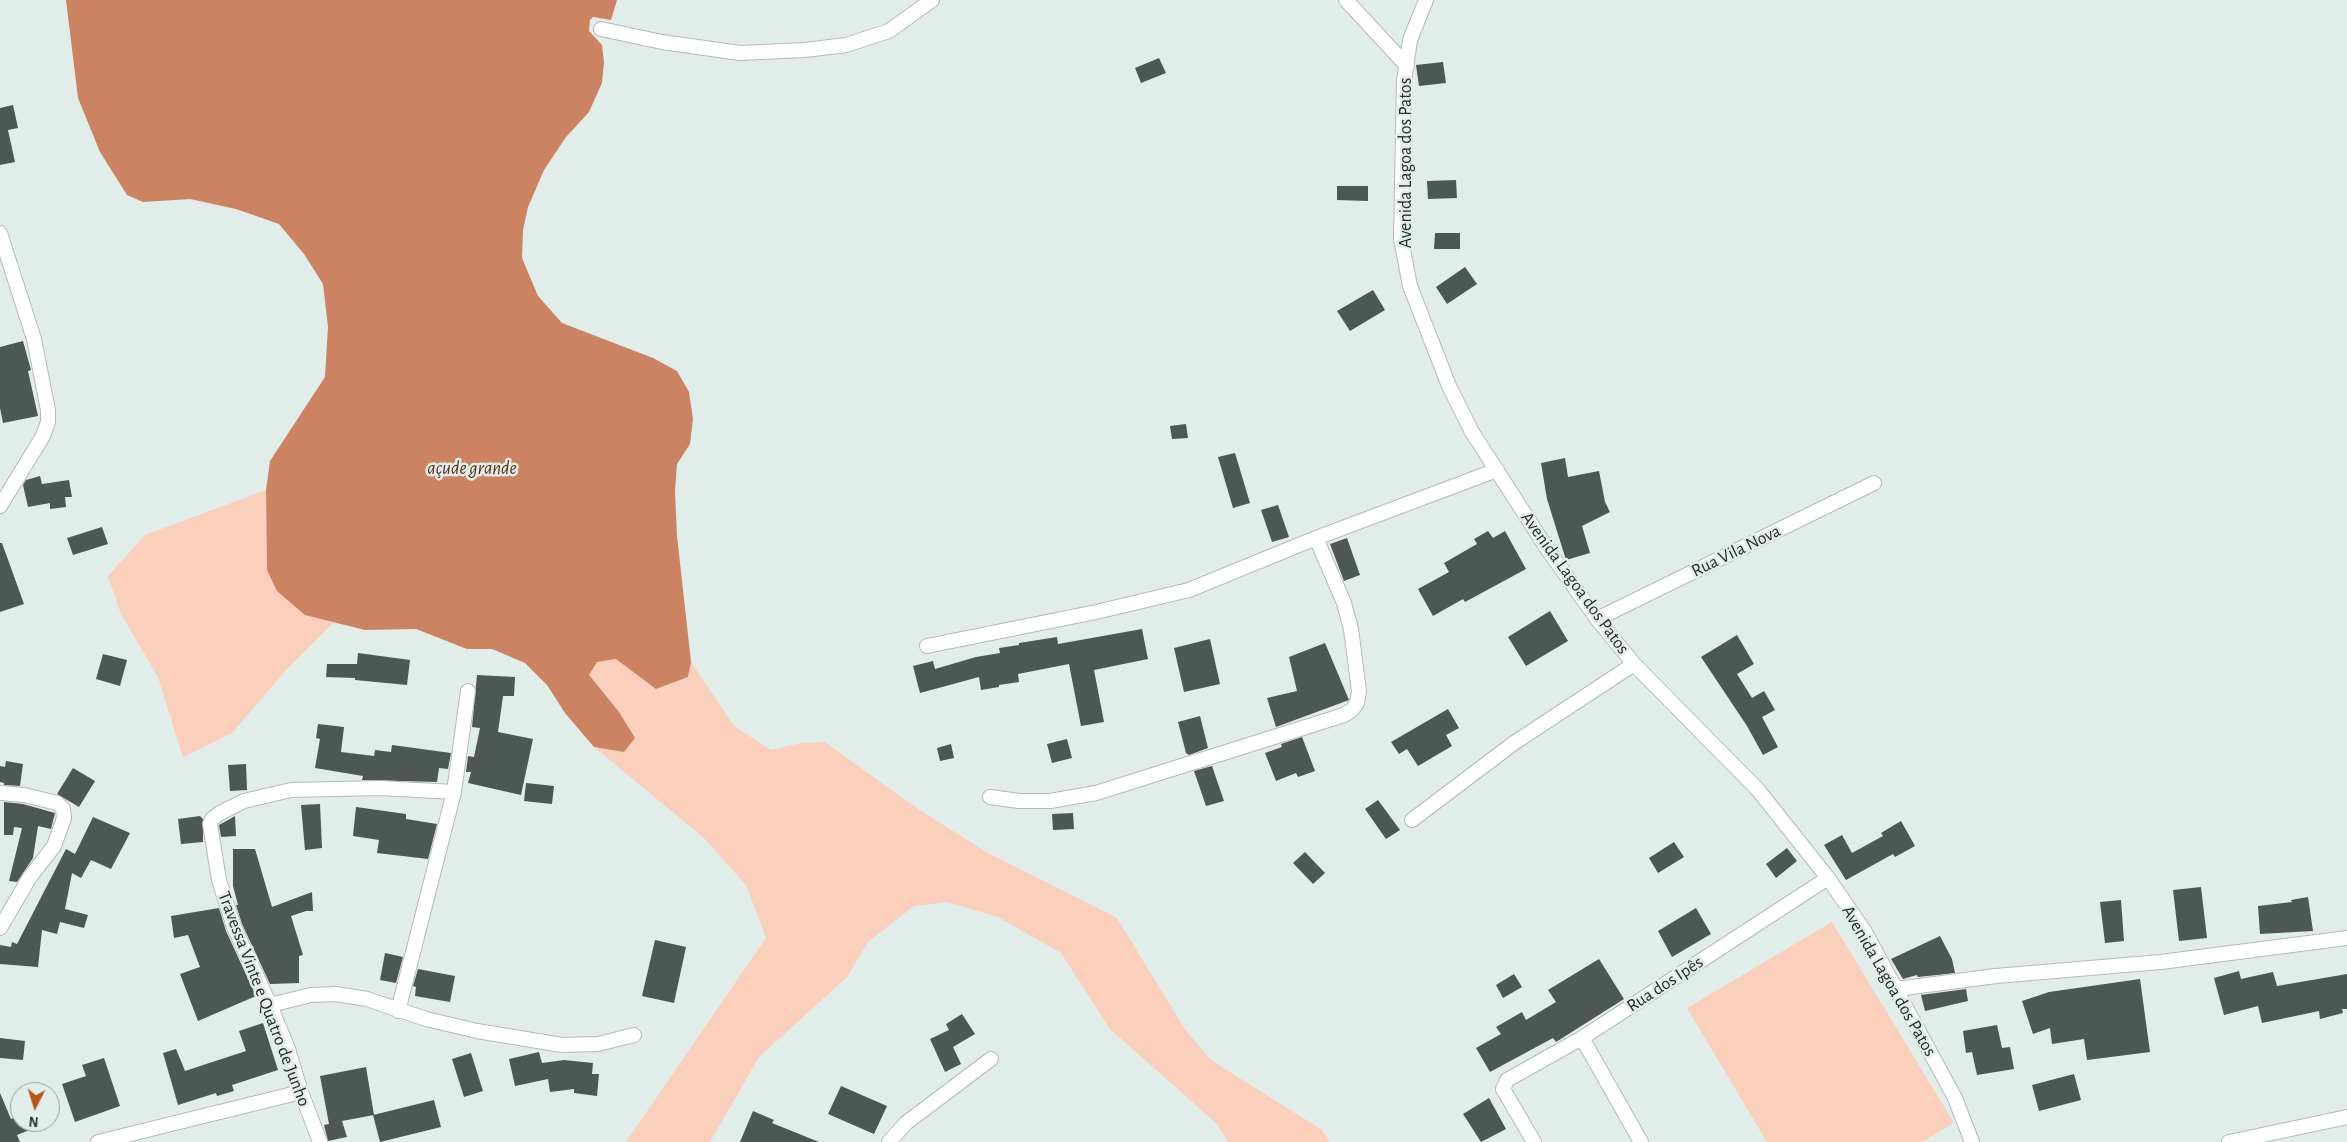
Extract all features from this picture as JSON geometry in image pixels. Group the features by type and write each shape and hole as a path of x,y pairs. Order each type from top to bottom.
{"street":[{"path":"602,29 662,42 740,53 804,50 846,45 889,31 932,0"},
{"path":"1346,0 1407,66"},
{"name":"Avenida Lagoa dos Patos","path":"1426,0 1410,40 1404,81 1401,239 1410,286 1449,386 1472,432 1546,547 1597,619 1634,664 1758,790 1828,878 1865,932 1954,1098 1972,1142"},
{"path":"0,233 34,339 47,396 48,422 43,436 0,506"},
{"path":"927,646 1096,612 1189,590 1316,538 1497,470"},
{"name":"Rua Vila Nova","path":"1597,619 1874,483"},
{"path":"990,797 1019,801 1050,801 1096,794 1344,715 1352,710 1357,703 1359,691 1351,629 1344,602 1316,538"},
{"path":"1412,820 1514,743 1634,664"},
{"path":"398,1011 454,792 468,691"},
{"name":"Travessa Vinte e Quatro de Junho","path":"320,1142 301,1092 288,1049 234,927 219,880 210,824 212,819 244,801 291,790 380,788 454,792"},
{"path":"0,793 24,794 57,803 63,809 62,829 54,846 30,877 0,928"},
{"name":"Rua dos Ipês","path":"1534,1142 1503,1089 1507,1080 1582,1038 1828,878"},
{"path":"1896,989 1996,976 2161,962 2347,938"},
{"path":"270,1005 310,995 336,994 367,999 398,1011 477,1031 562,1045 598,1044 634,1035"},
{"path":"1582,1038 1642,1142"},
{"path":"889,1142 906,1122 991,1059"},
{"path":"98,1142 301,1092"},
{"path":"2229,1142 2347,1117"}],"shaded area":[{"path":"266,490 267,570 305,615 334,622 287,669 232,733 183,757 158,677 121,614 108,576 145,535"},
{"path":"616,659 656,689 688,677 691,662 734,726 771,750 801,743 825,742 915,807 988,853 1117,918 1184,1028 1211,1060 1322,1130 1329,1142 1228,1142 1217,1124 1110,1029 1061,953 998,917 947,902 914,906 868,942 847,977 759,1057 710,1142 626,1142 766,938 746,885 704,838 594,747 624,752 589,675 597,661"},
{"path":"1832,922 1954,1123 1922,1142 1767,1142 1687,1008"}],"water":[{"name":"açude grande","path":"66,0 617,0 611,20 593,17 590,20 589,31 602,45 604,62 602,83 589,112 566,137 544,170 528,207 523,230 522,258 538,296 562,323 653,358 677,371 689,392 693,419 690,444 677,464 675,491 677,536 691,662 688,677 656,689 616,659 597,662 589,675 619,712 635,738 624,752 594,747 565,713 547,685 525,663 492,649 467,649 416,629 365,630 305,615 277,591 267,570 266,490 270,461 325,377 328,327 323,284 304,254 279,224 236,209 190,199 143,202 127,195 100,152 78,98"}],"building":[{"path":"1159,58 1166,73 1141,83 1135,68"},
{"path":"1443,62 1446,83 1419,86 1416,65"},
{"path":"13,105 18,128 8,130 15,162 0,165 0,108"},
{"path":"1456,180 1457,198 1428,199 1427,181"},
{"path":"1337,186 1368,186 1368,201 1337,200"},
{"path":"1435,233 1460,233 1460,249 1434,249"},
{"path":"1465,267 1477,284 1447,304 1436,287"},
{"path":"1373,290 1385,310 1350,331 1337,311"},
{"path":"23,341 31,370 28,371 38,416 3,423 0,408 0,347"},
{"path":"1186,424 1188,438 1172,439 1170,426"},
{"path":"1235,453 1250,503 1233,508 1218,457"},
{"path":"1565,458 1568,477 1599,471 1605,502 1610,512 1582,526 1590,553 1566,560 1547,499 1541,463"},
{"path":"40,476 42,484 69,480 72,497 65,497 66,507 50,509 50,503 28,507 23,485 26,480"},
{"path":"1278,505 1289,537 1272,542 1261,510"},
{"path":"102,527 108,544 73,555 67,538"},
{"path":"1488,531 1493,538 1505,531 1526,569 1465,602 1463,599 1433,616 1418,589 1449,572 1444,563 1477,544 1474,539"},
{"path":"1347,538 1360,575 1344,581 1330,544"},
{"path":"0,543 2,543 24,604 0,612"},
{"path":"1550,611 1568,641 1526,666 1508,637"},
{"path":"1142,629 1148,659 1094,670 1104,722 1081,726 1069,664 1018,674 1019,682 999,685 999,687 981,690 979,677 920,693 913,666 933,661 935,669 976,657 1000,653 999,648 1019,645 1019,643 1057,637 1058,644"},
{"path":"1737,635 1754,664 1737,674 1752,698 1764,691 1775,710 1762,717 1778,747 1763,755 1747,726 1701,657"},
{"path":"1210,639 1220,684 1184,692 1174,648"},
{"path":"1325,643 1349,700 1276,727 1267,698 1297,691 1289,657"},
{"path":"358,653 410,660 407,685 355,680 355,678 326,677 327,664 357,664"},
{"path":"103,654 127,660 120,686 96,679"},
{"path":"477,675 515,677 514,696 503,696 498,732 533,739 521,795 468,783 471,772 466,772 468,756 474,757 480,728 472,727"},
{"path":"1448,709 1459,728 1446,735 1452,746 1418,766 1407,749 1399,754 1391,742"},
{"path":"1200,716 1208,748 1189,755 1186,753 1178,722"},
{"path":"318,724 344,727 341,752 374,756 375,750 391,752 392,745 451,753 448,769 439,768 437,782 362,780 363,776 315,768 320,739 316,738"},
{"path":"1302,737 1315,771 1298,777 1296,773 1276,781 1265,753 1282,747 1281,744"},
{"path":"1067,739 1072,758 1052,763 1047,744"},
{"path":"951,744 954,758 940,761 937,748"},
{"path":"6,761 23,764 20,786 4,785 4,783 0,782 0,766 5,767"},
{"path":"246,764 247,790 230,791 228,765"},
{"path":"1212,766 1224,801 1206,806 1194,771"},
{"path":"73,768 95,781 79,807 57,794"},
{"path":"526,783 554,786 552,804 524,801"},
{"path":"1378,800 1400,830 1386,839 1365,809"},
{"path":"4,802 23,804 55,813 51,829 38,826 33,858 17,882 9,881 22,828 14,827 13,835 4,835"},
{"path":"320,804 322,848 305,850 301,805"},
{"path":"356,807 406,814 406,819 437,824 428,859 377,853 379,840 353,836"},
{"path":"1073,813 1074,829 1053,830 1052,814"},
{"path":"200,816 203,819 203,842 181,844 178,819"},
{"path":"235,816 236,836 221,837 219,825"},
{"path":"93,817 130,833 111,869 91,860 81,878 72,873 65,909 88,915 84,928 60,922 57,934 42,930 38,967 0,964 0,945 11,947 12,942 17,944 66,849 75,854"},
{"path":"1901,821 1915,846 1895,857 1893,854 1846,880 1824,845 1842,835 1852,853 1883,836 1881,833"},
{"path":"1674,842 1684,857 1658,873 1649,858"},
{"path":"1787,848 1797,861 1776,878 1766,864"},
{"path":"233,849 255,849 272,907 312,892 313,911 306,911 291,916 303,955 299,956 299,983 270,984 242,924 236,905 238,905 233,886"},
{"path":"1305,852 1325,873 1313,884 1293,863"},
{"path":"2201,887 2207,938 2179,941 2173,890"},
{"path":"2308,897 2313,931 2260,934 2258,906 2292,902 2291,900"},
{"path":"2121,900 2124,941 2105,943 2100,902"},
{"path":"219,908 226,931 256,996 198,1021 180,974 200,967 188,935 174,938 171,916"},
{"path":"1696,908 1711,934 1672,957 1658,931"},
{"path":"1940,936 1952,959 1955,973 1918,977 1917,975 1903,979 1891,959"},
{"path":"655,940 686,947 674,1003 642,996"},
{"path":"385,953 403,957 396,983 380,980"},
{"path":"1599,959 1624,999 1556,1042 1553,1038 1490,1072 1476,1048 1501,1034 1496,1027 1522,1012 1526,1020 1556,1002 1548,990"},
{"path":"418,969 455,976 450,1002 415,996 416,987 413,986"},
{"path":"2239,971 2241,979 2273,972 2277,986 2347,974 2347,1009 2342,1009 2343,1013 2320,1019 2319,1011 2262,1023 2258,1006 2224,1015 2214,978"},
{"path":"1514,974 1522,987 1503,998 1496,985"},
{"path":"2140,979 2150,1052 2087,1060 2084,1039 2052,1044 2050,1028 2033,1034 2022,1001 2049,992"},
{"path":"1966,989 1968,1001 1925,1011 1921,995"},
{"path":"962,1014 975,1034 953,1047 961,1064 945,1072 930,1039 949,1030 946,1024"},
{"path":"263,1023 278,1070 232,1085 234,1091 217,1096 216,1093 178,1105 163,1053 176,1049 185,1071 246,1051 239,1031"},
{"path":"1997,1025 2002,1048 2010,1047 2014,1069 1977,1075 1972,1052 1966,1053 1963,1031"},
{"path":"0,1038 25,1041 23,1060 0,1058"},
{"path":"539,1052 542,1063 564,1060 593,1063 592,1074 599,1074 597,1096 574,1093 574,1089 550,1092 548,1079 515,1086 509,1059"},
{"path":"471,1053 483,1091 464,1097 452,1059"},
{"path":"104,1058 120,1106 75,1122 62,1084 86,1076 82,1065"},
{"path":"366,1067 374,1115 342,1121 347,1137 328,1141 324,1125 329,1124 320,1076"},
{"path":"2074,1074 2081,1100 2039,1111 2032,1085"},
{"path":"841,1086 887,1106 874,1134 828,1114"},
{"path":"0,1093 10,1117 10,1132 24,1132 17,1135 20,1142 0,1142"},
{"path":"1489,1098 1506,1129 1481,1142 1463,1114"},
{"path":"434,1100 441,1127 380,1142 373,1115"},
{"path":"753,1111 774,1120 772,1123 819,1142 740,1142"}]}
